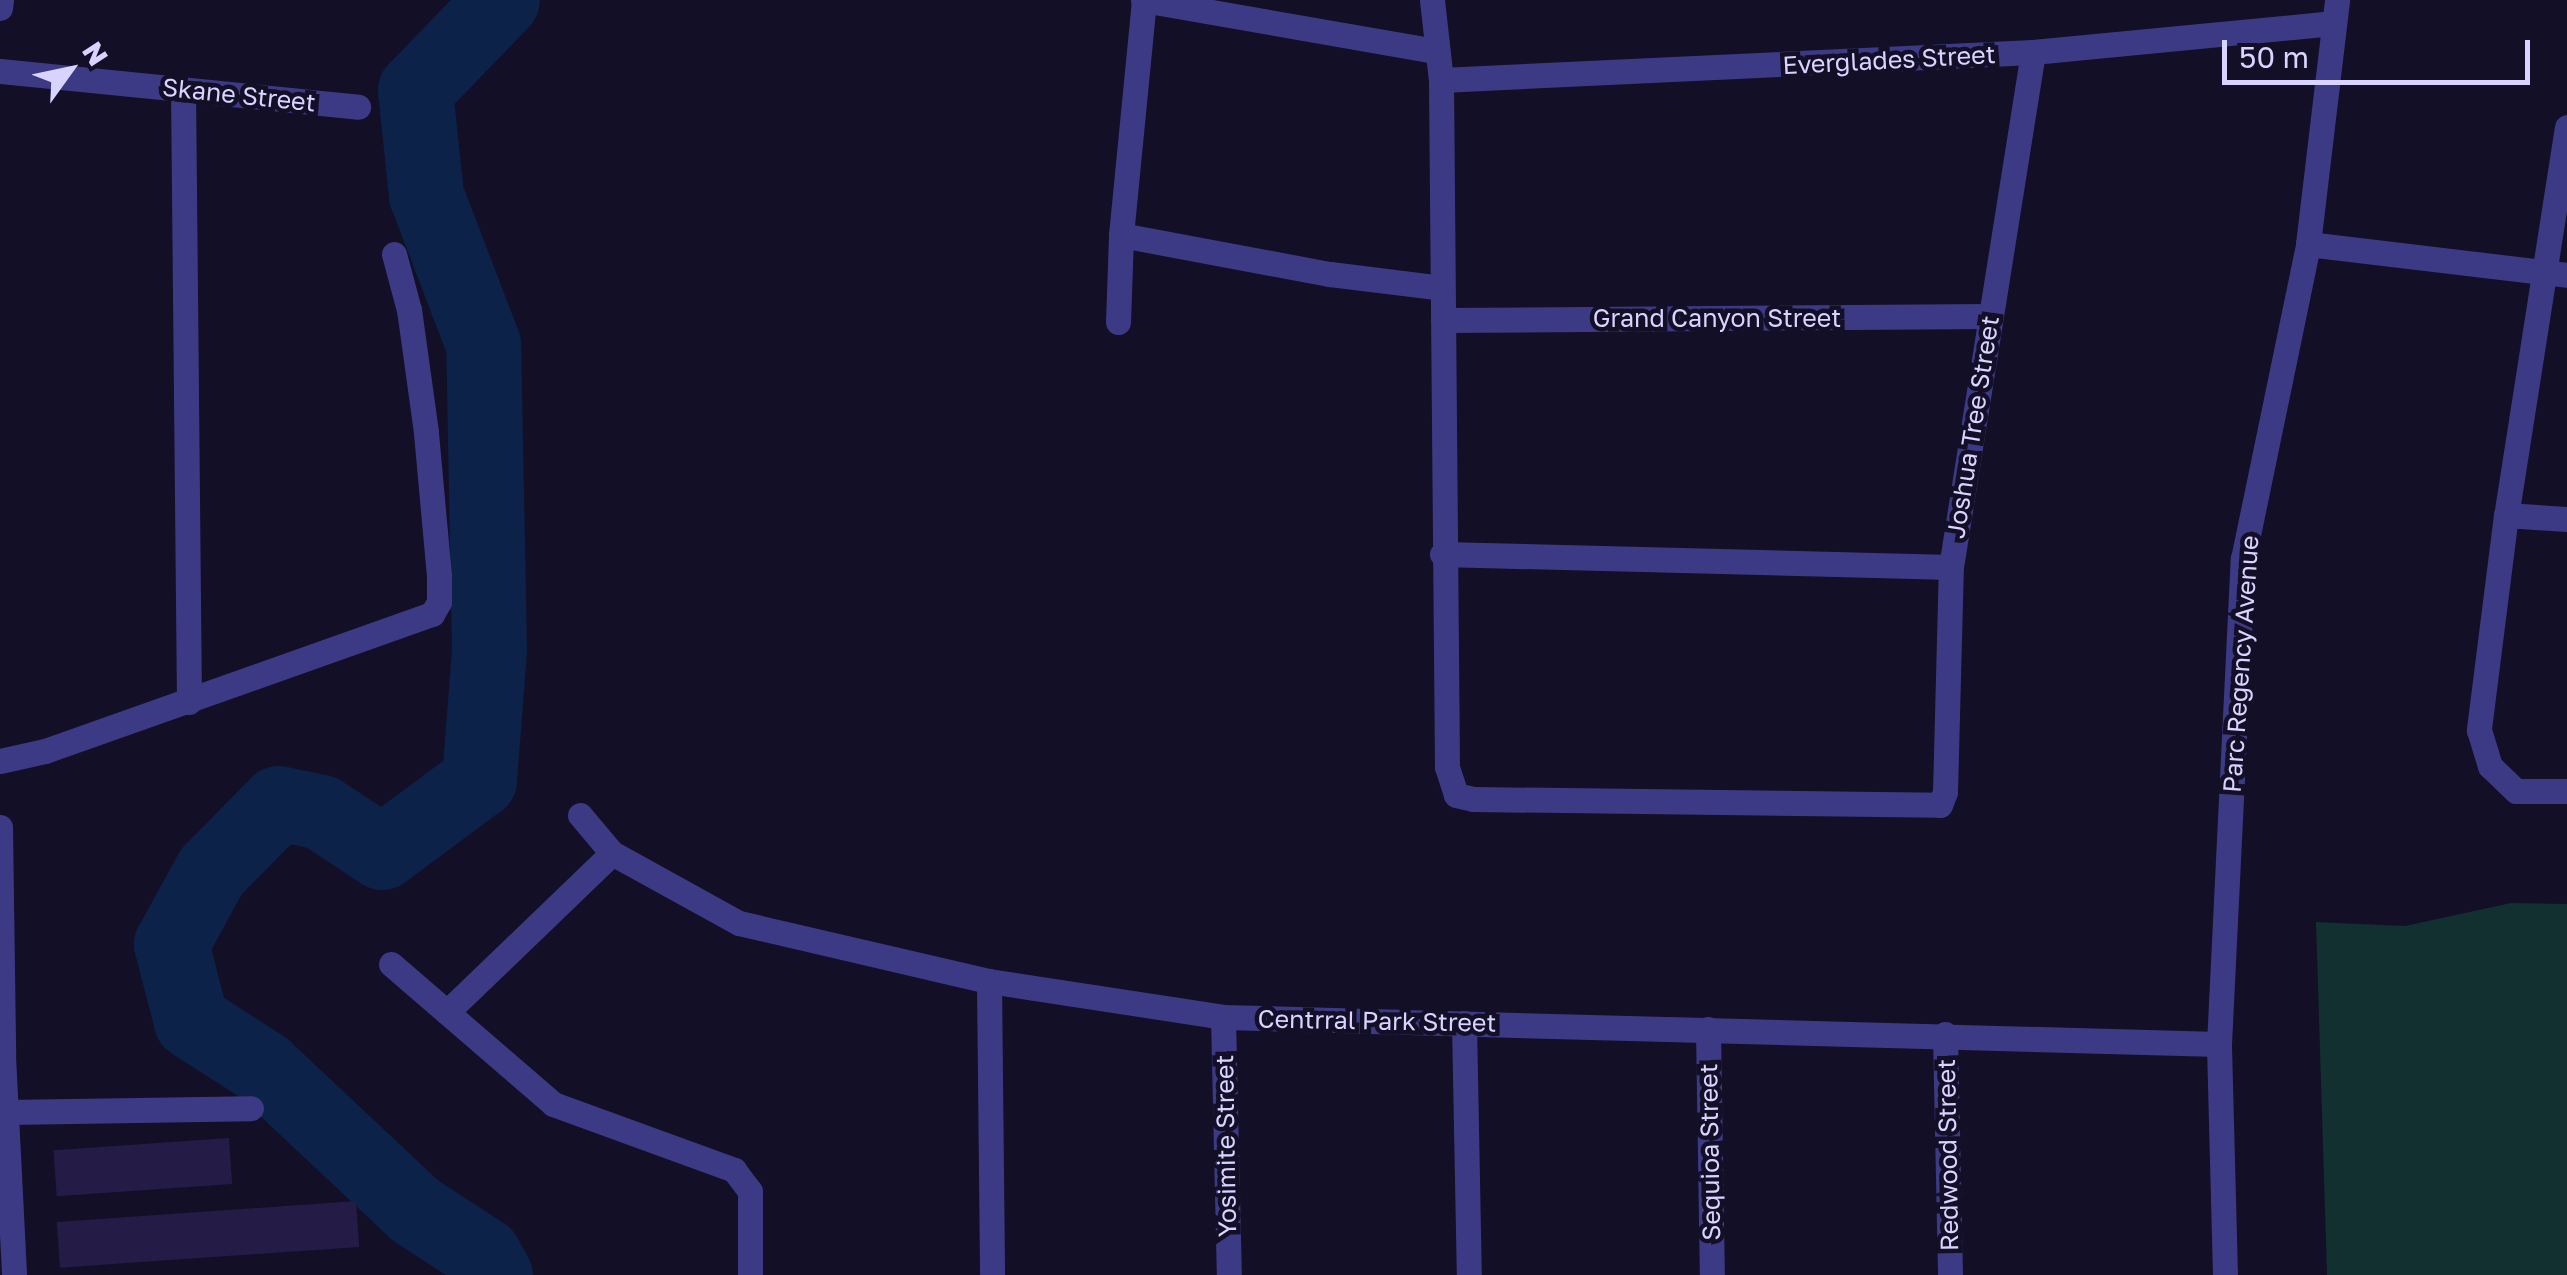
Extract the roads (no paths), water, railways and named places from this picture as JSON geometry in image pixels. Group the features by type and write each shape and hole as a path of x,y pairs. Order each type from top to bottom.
{"street":[{"path":"0,8 2,0"},
{"path":"1118,322 1143,0 1436,51"},
{"path":"1432,0 1441,80 1442,554 1951,566"},
{"name":"Everglades Street","path":"1441,80 2034,52 2336,11"},
{"name":"Parc Regency Avenue","path":"2226,1275 2220,1044 2243,560 2308,244 2336,11"},
{"name":"Joshua Tree Street","path":"1442,554 1447,767 1456,795 1473,799 1940,805 1944,792 1951,566 2034,52"},
{"name":"Skane Street","path":"0,71 358,107"},
{"path":"183,89 189,702"},
{"path":"2567,127 2554,275 2506,515 2479,730 2490,766 2516,791 2567,791"},
{"path":"1122,234 1330,274 1442,288"},
{"path":"2308,244 2554,275"},
{"path":"0,761 45,751 189,702 432,614 440,602 423,414 409,310 394,254"},
{"name":"Grand Canyon Street","path":"1444,320 1990,316"},
{"path":"2506,515 2567,518"},
{"name":"Centrral Park Street","path":"580,815 612,854 739,923 989,982 1223,1017 2220,1044"},
{"path":"0,827 2,1056 14,1275"},
{"path":"447,1012 612,854"},
{"path":"391,964 552,1104 734,1170 750,1192 750,1275"},
{"path":"989,982 992,1275"},
{"name":"Yosimite Street","path":"1223,1017 1229,1275"},
{"path":"1464,1023 1469,1275"},
{"name":"Sequioa Street","path":"1708,1028 1712,1275"},
{"name":"Redwood Street","path":"1945,1034 1950,1275"},
{"path":"6,1112 251,1108"}],"waterway":[{"path":"495,1275 484,1255 415,1210 264,1068 191,1021 171,944 211,871 278,803 321,812 382,852 479,780 489,649 483,344 426,195 415,90 502,0"}]}
